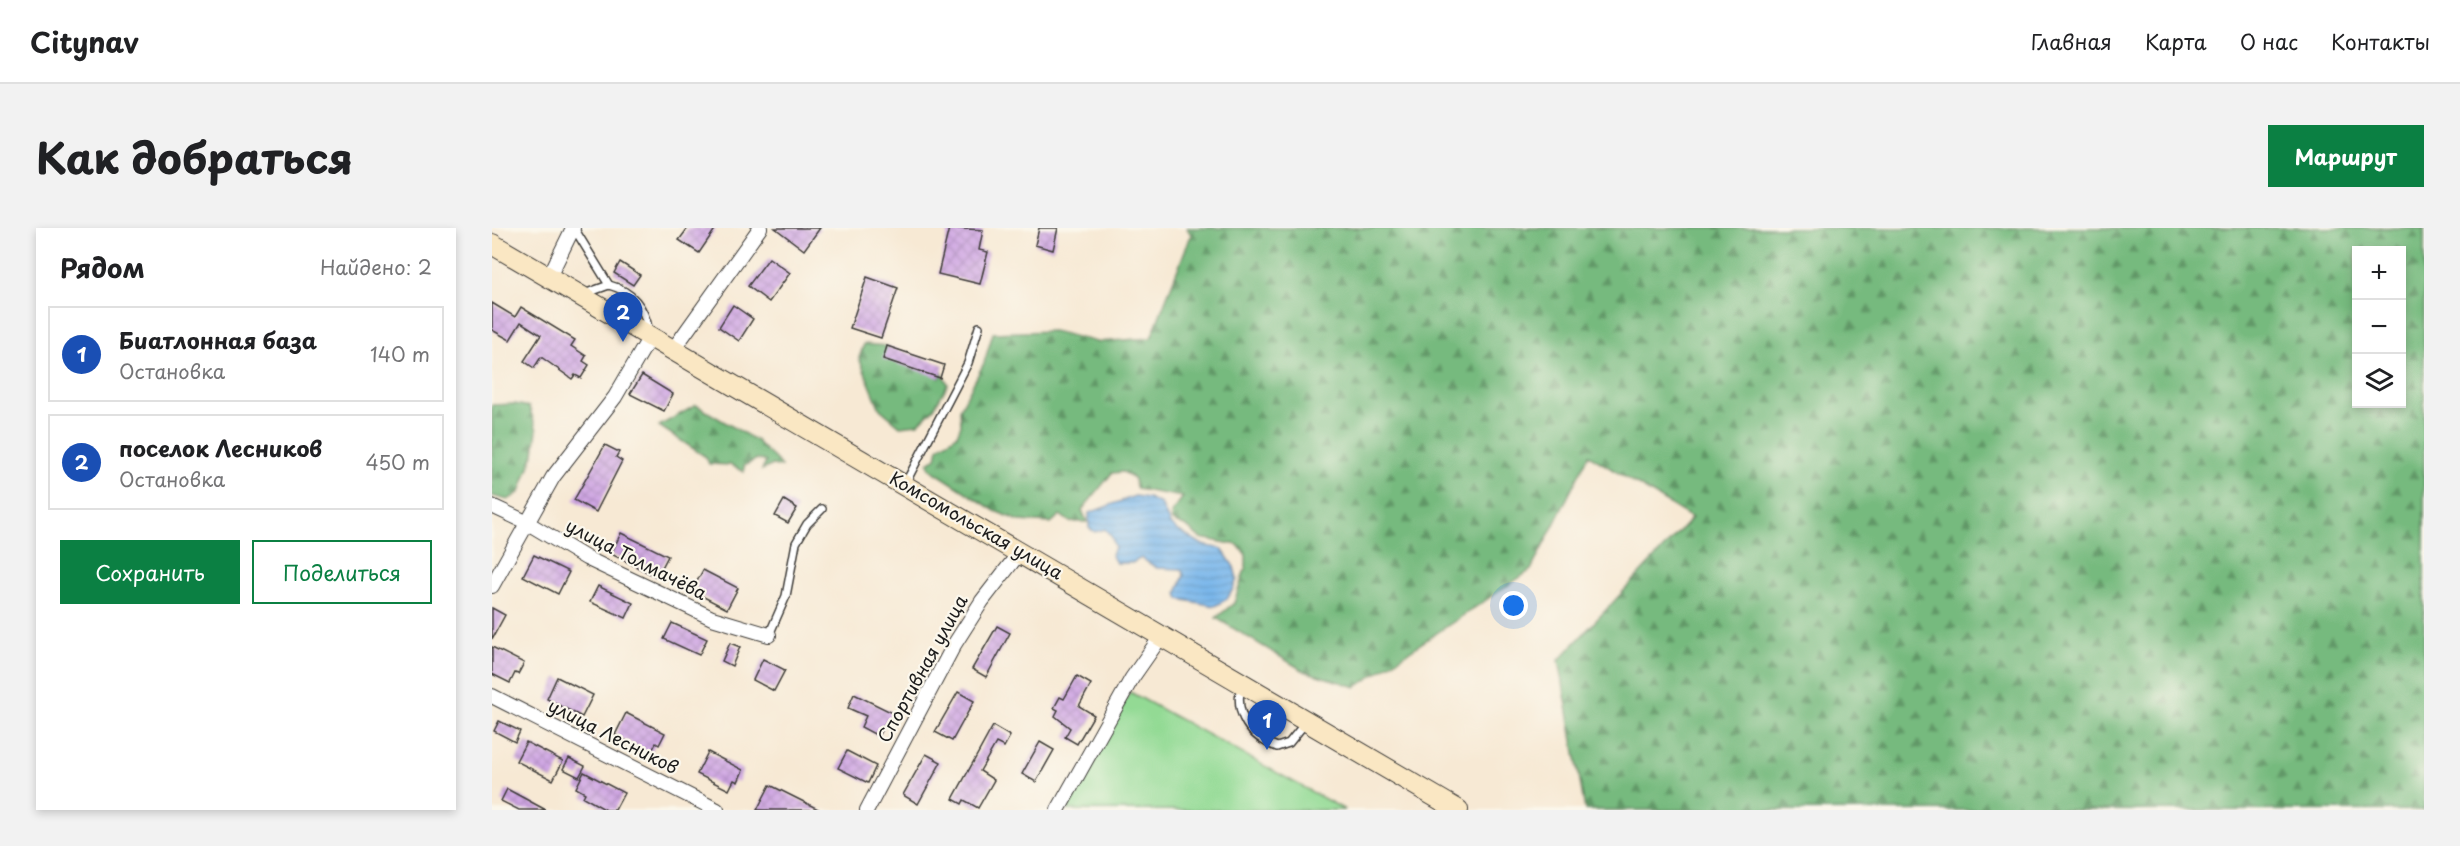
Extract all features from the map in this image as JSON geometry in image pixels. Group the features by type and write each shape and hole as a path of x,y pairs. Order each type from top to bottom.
{"main road":[{"name":"Комсомольская улица","path":"492,244 1458,810"}],"street":[{"path":"549,277 574,228"},
{"path":"673,350 760,228"},
{"path":"492,586 553,477 615,397 650,338"},
{"name":"улица Толмачёва","path":"492,506 526,522 586,558 703,614 740,628 769,635"},
{"name":"Спортивная улица","path":"867,810 954,645 982,601 1020,552"},
{"path":"1058,810 1132,678 1162,635"},
{"name":"улица Лесников","path":"492,696 717,810"}],"lane":[{"path":"574,228 609,285"},
{"path":"581,296 593,289 609,285 629,292 647,320 650,338"},
{"path":"905,484 968,363 979,327"},
{"path":"769,635 786,596 796,543 804,529 822,509"},
{"path":"1242,682 1242,716 1254,734 1270,745 1277,747 1289,743 1307,721"}],"green space":[{"path":"1187,228 2424,228 2424,810 1585,810 1559,660 1692,518 1589,455 1531,570 1356,687 1304,671 1216,618 1234,603 1246,566 1246,555 1238,545 1200,538 1187,527 1172,521 1171,513 1183,497 1137,489 1133,477 1123,472 1112,473 1082,510 1087,522 1070,522 1060,515 1051,523 1019,521 995,511 930,469 928,463 936,458 938,448 957,435 961,425 960,409 984,363 993,333 1053,331 1097,342 1151,338 1191,235"},
{"path":"864,344 887,346 940,378 942,372 948,384 934,408 918,424 900,426 880,409 859,358"},
{"path":"515,404 529,407 537,430 534,453 520,492 508,500 492,496 492,405"},
{"path":"696,405 757,441 781,467 773,465 762,470 766,462 757,459 744,466 744,472 731,465 709,464 706,457 659,426"},
{"path":"1130,692 1345,810 1067,810"}],"water":[{"path":"1135,496 1148,498 1161,504 1170,524 1177,530 1203,545 1222,549 1234,567 1237,579 1227,599 1215,606 1179,599 1177,593 1184,575 1181,569 1157,568 1141,558 1132,563 1116,563 1111,554 1115,548 1112,537 1105,529 1095,532 1089,528 1089,513"}],"building":[{"path":"688,228 716,228 699,253 679,240"},
{"path":"775,228 820,228 804,250"},
{"path":"949,228 983,230 979,250 988,252 980,284 938,274"},
{"path":"1039,228 1058,228 1053,250 1035,245"},
{"path":"769,258 790,273 769,302 748,286"},
{"path":"620,262 640,275 633,285 614,273"},
{"path":"867,277 898,288 881,338 850,328"},
{"path":"492,303 515,317 521,307 575,340 571,346 586,356 583,361 589,365 581,378 575,375 572,379 541,357 534,368 524,361 541,335 521,322 510,340 492,330"},
{"path":"733,305 753,319 739,341 719,327"},
{"path":"887,346 944,365 940,378 883,359"},
{"path":"642,375 673,394 664,411 630,394"},
{"path":"605,445 619,452 616,457 622,461 596,512 574,500"},
{"path":"784,500 797,508 788,523 775,516"},
{"path":"621,533 668,556 657,577 611,554"},
{"path":"534,555 569,572 558,594 523,576"},
{"path":"703,570 738,588 727,609 692,591"},
{"path":"598,586 633,603 626,618 590,602"},
{"path":"492,608 505,615 492,639"},
{"path":"672,623 707,639 699,655 664,639"},
{"path":"997,626 1010,633 986,677 972,669"},
{"path":"730,643 740,647 732,666 722,661"},
{"path":"492,647 524,663 510,683 492,674"},
{"path":"763,659 785,670 774,691 753,680"},
{"path":"1077,676 1091,684 1079,706 1094,715 1077,744 1065,737 1070,728 1055,716 1058,710 1054,708 1060,697 1064,699"},
{"path":"557,677 593,695 582,717 547,699"},
{"path":"958,692 974,701 952,741 935,732"},
{"path":"854,694 895,714 890,724 886,722 878,736 861,727 866,716 848,708"},
{"path":"626,713 665,733 659,745 656,743 651,753 615,735"},
{"path":"499,721 520,731 515,742 494,731"},
{"path":"993,726 1010,736 1004,747 996,743 980,771 994,780 978,808 964,800 962,804 953,799"},
{"path":"526,742 563,761 553,780 516,761"},
{"path":"1040,742 1054,750 1036,782 1022,774"},
{"path":"847,751 876,766 868,783 838,768"},
{"path":"708,752 743,770 738,782 734,780 729,790 697,774"},
{"path":"926,754 941,762 918,804 903,795"},
{"path":"569,758 585,766 579,777 563,769"},
{"path":"584,772 624,793 615,810 606,810 583,797 585,793 576,788"},
{"path":"770,785 820,810 757,810"},
{"path":"507,789 546,810 519,810 501,801"}],"place":[{"name":"поселок Лесников","path":"623,342"},
{"name":"Биатлонная база","path":"1267,750"}]}
